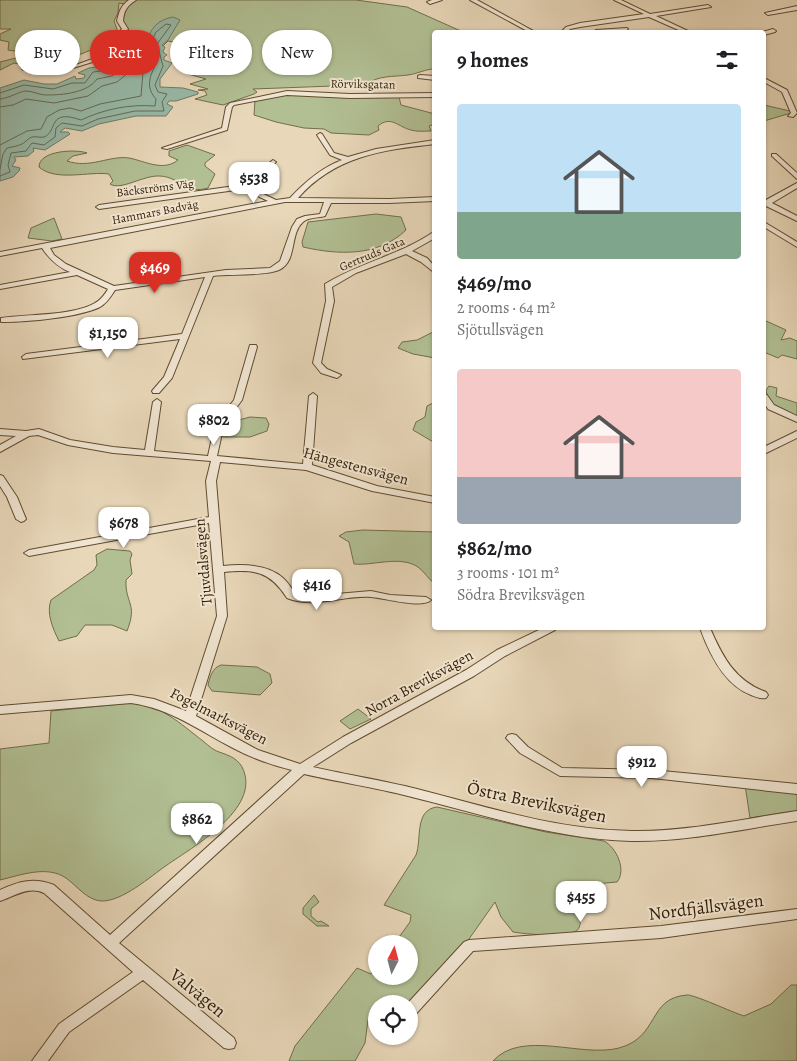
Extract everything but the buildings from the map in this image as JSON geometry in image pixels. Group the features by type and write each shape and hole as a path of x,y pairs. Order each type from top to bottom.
{"street":[{"path":"80,65 97,59 103,51 116,43 117,37 125,28 120,20 123,9 126,4 133,0"},
{"path":"430,2 439,0"},
{"path":"473,0 528,30"},
{"path":"617,0 624,1 647,16 681,30"},
{"path":"568,30 575,26 708,7"},
{"path":"768,13 797,8"},
{"path":"605,22 618,30 626,29"},
{"path":"766,33 773,31"},
{"path":"420,77 432,78"},
{"path":"766,81 785,91 794,104 794,113 791,116"},
{"name":"Rörviksgatan","path":"165,148 225,129 229,107 232,104 277,94 432,95"},
{"path":"320,135 332,154 346,159"},
{"path":"293,199 311,178 346,159 368,152 432,142"},
{"path":"774,155 797,177"},
{"path":"272,162 244,187 273,202"},
{"path":"766,202 797,185"},
{"name":"Bäckströms Väg","path":"99,207 244,187"},
{"name":"Hammars Badväg","path":"0,254 293,199 328,201 432,199"},
{"path":"47,245 46,248 51,256 77,272 113,288 210,274 278,268 284,262 299,222 305,218 323,215 328,201"},
{"path":"766,204 797,219"},
{"path":"766,225 797,246"},
{"name":"Gertruds Gata","path":"337,374 324,371 317,363 330,301 328,286 360,270 408,252 432,237"},
{"path":"408,252 424,260 432,268"},
{"path":"0,287 77,272"},
{"path":"156,391 168,378 210,274"},
{"path":"4,320 24,321 89,309 100,303 113,288"},
{"path":"26,357 186,336"},
{"name":"Tjuvdalsvägen","path":"189,718 222,621 214,519 212,473 214,458 220,424 238,400 253,347"},
{"path":"307,466 313,396"},
{"path":"766,400 771,407 797,419"},
{"path":"148,453 157,402"},
{"name":"Hängestensvägen","path":"0,432 26,434 38,432 91,447 307,466 375,489 432,499"},
{"path":"0,449 26,434"},
{"path":"766,450 797,434"},
{"path":"0,478 12,497 21,519"},
{"path":"29,553 214,519"},
{"path":"218,570 249,568 272,574 283,581 291,596 301,600 371,594 390,598 426,600"},
{"name":"Norra Breviksvägen","path":"110,943 302,768 354,736 470,673 502,653 547,630"},
{"path":"706,630 721,660 737,682 745,689 762,695"},
{"name":"Fogelmarksvägen","path":"0,710 141,699 159,703 242,749 271,760 302,768"},
{"path":"512,738 524,750 560,772 652,774 797,790"},
{"name":"Östra Breviksvägen","path":"302,768 567,829 614,835 670,834 797,816"},
{"name":"Valvägen","path":"0,896 28,884 42,886 229,1043"},
{"name":"Nordfjällsvägen","path":"418,1002 468,946 661,932 797,914"},
{"path":"39,1061 56,1037 75,1018 143,972"}],"shaded area":[{"path":"0,0 132,0 124,4 119,3 118,13 114,21 117,30 90,30 90,50 80,54 80,30 15,30 15,51 8,50 9,42 0,40 0,34 11,29 0,29"},
{"path":"137,0 356,0 407,7 459,30 432,30 432,69 380,78 366,85 369,86 360,89 333,86 253,89 257,92 223,105 195,99 207,95 205,91 198,90 208,89 190,84 206,79 192,75 252,75 252,30 170,30 170,41 163,46 160,45 160,30 126,30 127,28 122,20 125,8"},
{"path":"15,58 15,63 0,70 0,62"},
{"path":"283,95 399,97 401,105 432,113 432,125 429,126 431,131 413,131 387,122 378,126 379,130 369,135 331,133 324,129 304,128 254,115 255,100"},
{"path":"766,105 790,111 791,113 766,120"},
{"path":"187,145 215,155 205,163 205,166 215,174 208,188 200,190 188,188 173,179 160,176 153,176 115,186 110,184 113,181 109,174 63,175 54,174 39,167 45,157 67,151 87,153 73,156 67,161 75,163 92,163 115,158 129,158 154,165 166,165 178,160 169,156 169,151"},
{"path":"376,214 401,217 406,230 395,239 383,245 357,252 330,252 303,247 302,242 308,222"},
{"path":"54,218 62,239 52,241 28,238 31,228"},
{"path":"766,321 786,330 781,340 790,338 797,341 797,359 782,355 778,358 766,353"},
{"path":"432,332 432,357 413,354 398,348 402,342 417,340"},
{"path":"769,386 777,388 776,396 797,403 797,417 782,410 770,401 766,390"},
{"path":"432,404 432,441 413,430 416,422 425,417 427,406"},
{"path":"250,417 266,418 269,424 267,431 250,437 223,437 221,434 224,424"},
{"path":"363,530 432,532 432,582 418,567 403,562 354,564 349,542 339,536 346,532"},
{"path":"107,549 130,551 132,554 130,560 132,574 126,580 131,609 127,631 112,625 85,625 77,636 59,641 50,616 51,600 94,570 97,565 96,555"},
{"path":"221,665 257,667 270,674 272,683 260,695 212,691 208,685 211,676 215,668"},
{"path":"131,703 161,711 178,721 216,751 230,756 240,763 245,775 245,789 240,802 231,815 205,838 145,881 127,893 109,900 101,901 91,898 66,878 51,872 34,872 0,880 0,749 49,743 51,711"},
{"path":"358,709 371,719 350,729 340,721"},
{"path":"745,785 797,792 797,811 750,818"},
{"path":"437,807 546,832 604,841 612,848 619,859 620,877 617,882 583,885 577,888 580,924 579,928 568,934 548,935 513,932 501,917 495,902 462,949 418,997 418,995 368,995 368,1020 365,1043 355,1061 289,1061 295,1046 357,968 368,973 368,985 418,985 418,935 401,935 410,922 411,915 384,905 416,855 422,819 430,809"},
{"path":"314,895 319,902 311,909 311,916 318,922 321,921 329,926 317,926 303,914 303,908"},
{"path":"791,985 797,985 797,1061 493,1061 505,1052 520,1047 536,1045 587,1050 619,1048 632,1043 641,1036 665,1003 674,998 691,995 744,1016 771,1004"}],"water":[{"path":"173,17 180,20 174,30 170,30 170,37 162,45 165,47 163,52 167,55 164,57 164,60 170,62 170,66 160,79 160,87 183,88 198,92 198,94 176,101 169,101 167,104 173,107 166,116 136,116 99,124 82,131 65,128 60,132 68,132 70,134 45,150 33,148 34,151 28,156 14,157 16,160 12,166 20,168 19,171 13,177 0,181 0,88 24,80 44,84 57,84 75,76 76,79 84,78 85,75 80,72 90,68 90,75 160,75 160,30 152,30 166,19"}]}
